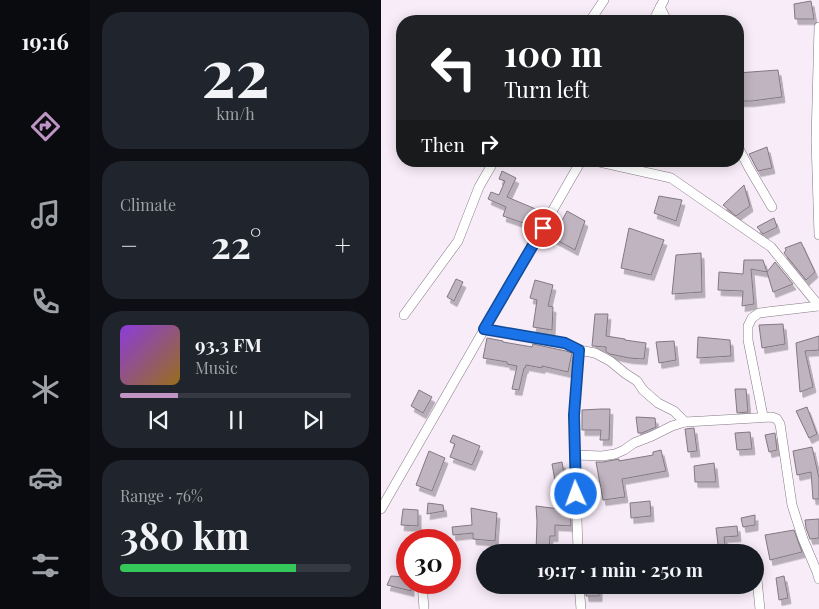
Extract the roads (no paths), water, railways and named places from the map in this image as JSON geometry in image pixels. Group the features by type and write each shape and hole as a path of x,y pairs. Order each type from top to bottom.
{"street":[{"path":"594,15 604,0"},
{"path":"819,27 817,140 819,235"},
{"path":"744,158 772,207"},
{"path":"404,315 458,241 479,187 491,167"},
{"path":"381,509 578,167"},
{"path":"622,167 671,178 771,248 819,306 759,313 752,318 747,326 763,416"},
{"path":"484,329 565,343 579,350 595,353 610,361 637,381 658,403 674,410 685,422"},
{"path":"578,544 574,415 579,350"},
{"path":"575,455 602,456 615,454 634,443 685,422 763,416 777,419 780,424 792,505 819,579"},
{"path":"423,594 424,609"},
{"path":"580,594 581,609"},
{"path":"758,594 760,609"}]}
